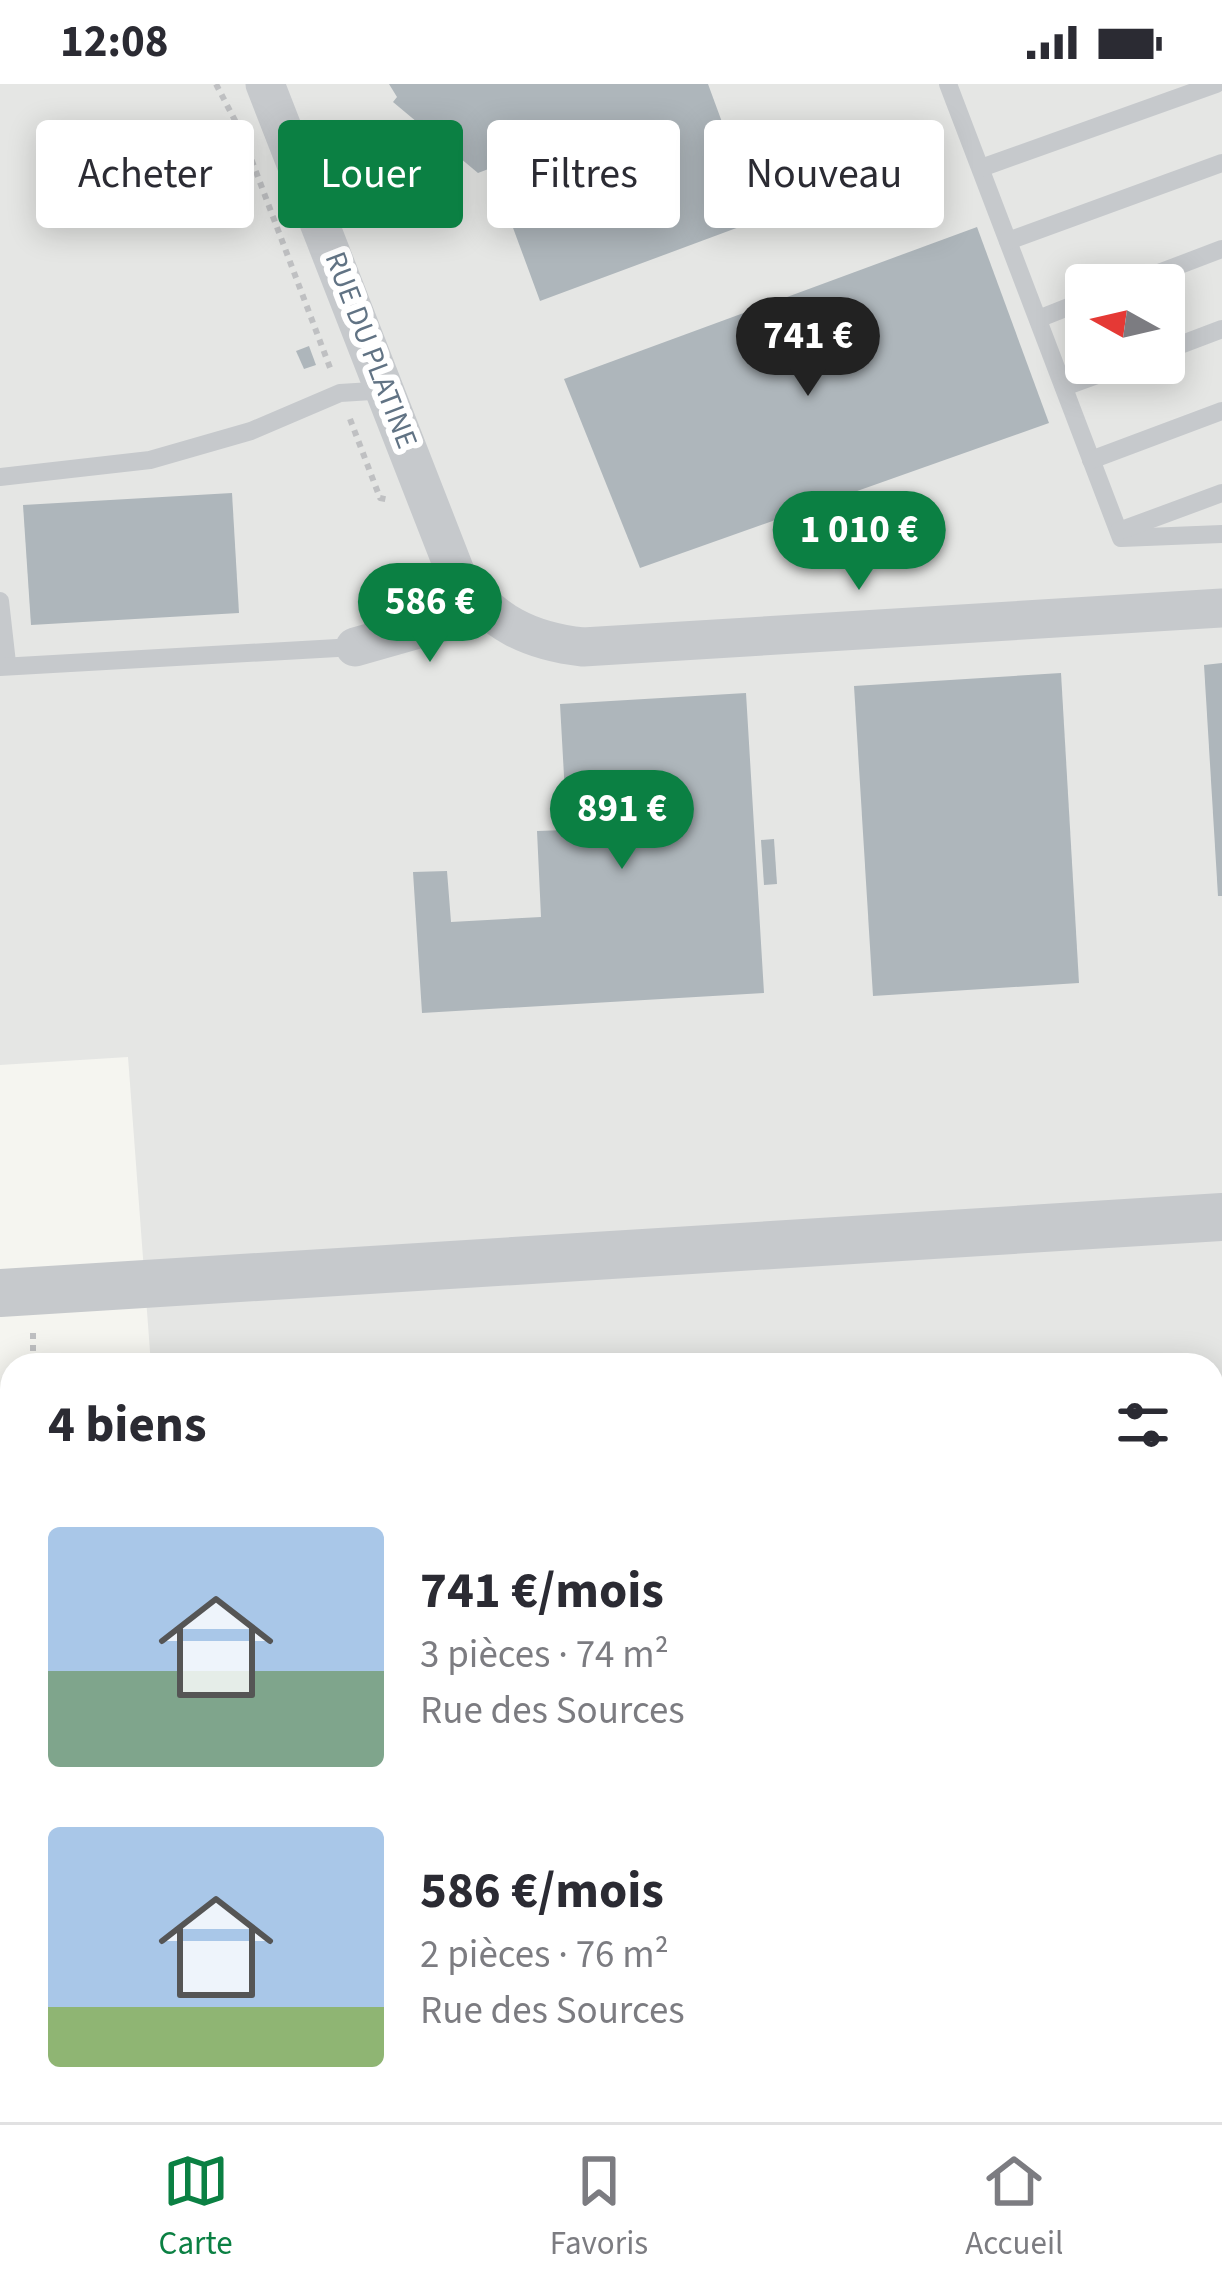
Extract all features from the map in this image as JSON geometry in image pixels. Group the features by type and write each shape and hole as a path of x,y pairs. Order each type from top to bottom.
{"street":[{"name":"RUE DU PLATINE","path":"265,84 458,579 484,610"},
{"path":"356,647 484,610 518,634 583,647 1222,608"},
{"path":"0,1292 1222,1217"}],"lane":[{"path":"973,84 950,88 1121,538 1222,534"},
{"path":"981,168 1216,84"},
{"path":"1008,241 1222,163"},
{"path":"1182,264 1222,249"},
{"path":"1038,319 1065,308"},
{"path":"1185,343 1222,329"},
{"path":"1064,387 1072,384"},
{"path":"0,477 150,460 251,431 340,393 388,390"},
{"path":"1091,460 1222,411"},
{"path":"1118,531 1222,493"},
{"path":"0,601 4,665 356,647"}],"shaded area":[{"path":"0,84 1222,84 1222,1353 150,1353 128,1057 0,1065"}],"building":[{"path":"389,84 708,84 721,120 704,120 704,228 736,228 540,301 513,228 680,228 680,120 487,120 487,170 478,173 463,160 463,120 415,120 393,102 397,97"},
{"path":"977,227 1049,423 640,568 564,379"},
{"path":"309,346 316,365 304,369 296,351"},
{"path":"232,493 239,613 31,625 23,505"},
{"path":"1222,663 1222,896 1218,896 1204,665"},
{"path":"1061,673 1079,983 873,996 854,686"},
{"path":"746,693 764,993 422,1013 413,872 447,871 451,922 541,917 537,831 567,830 560,704"},
{"path":"774,839 777,884 764,885 761,840"}]}
